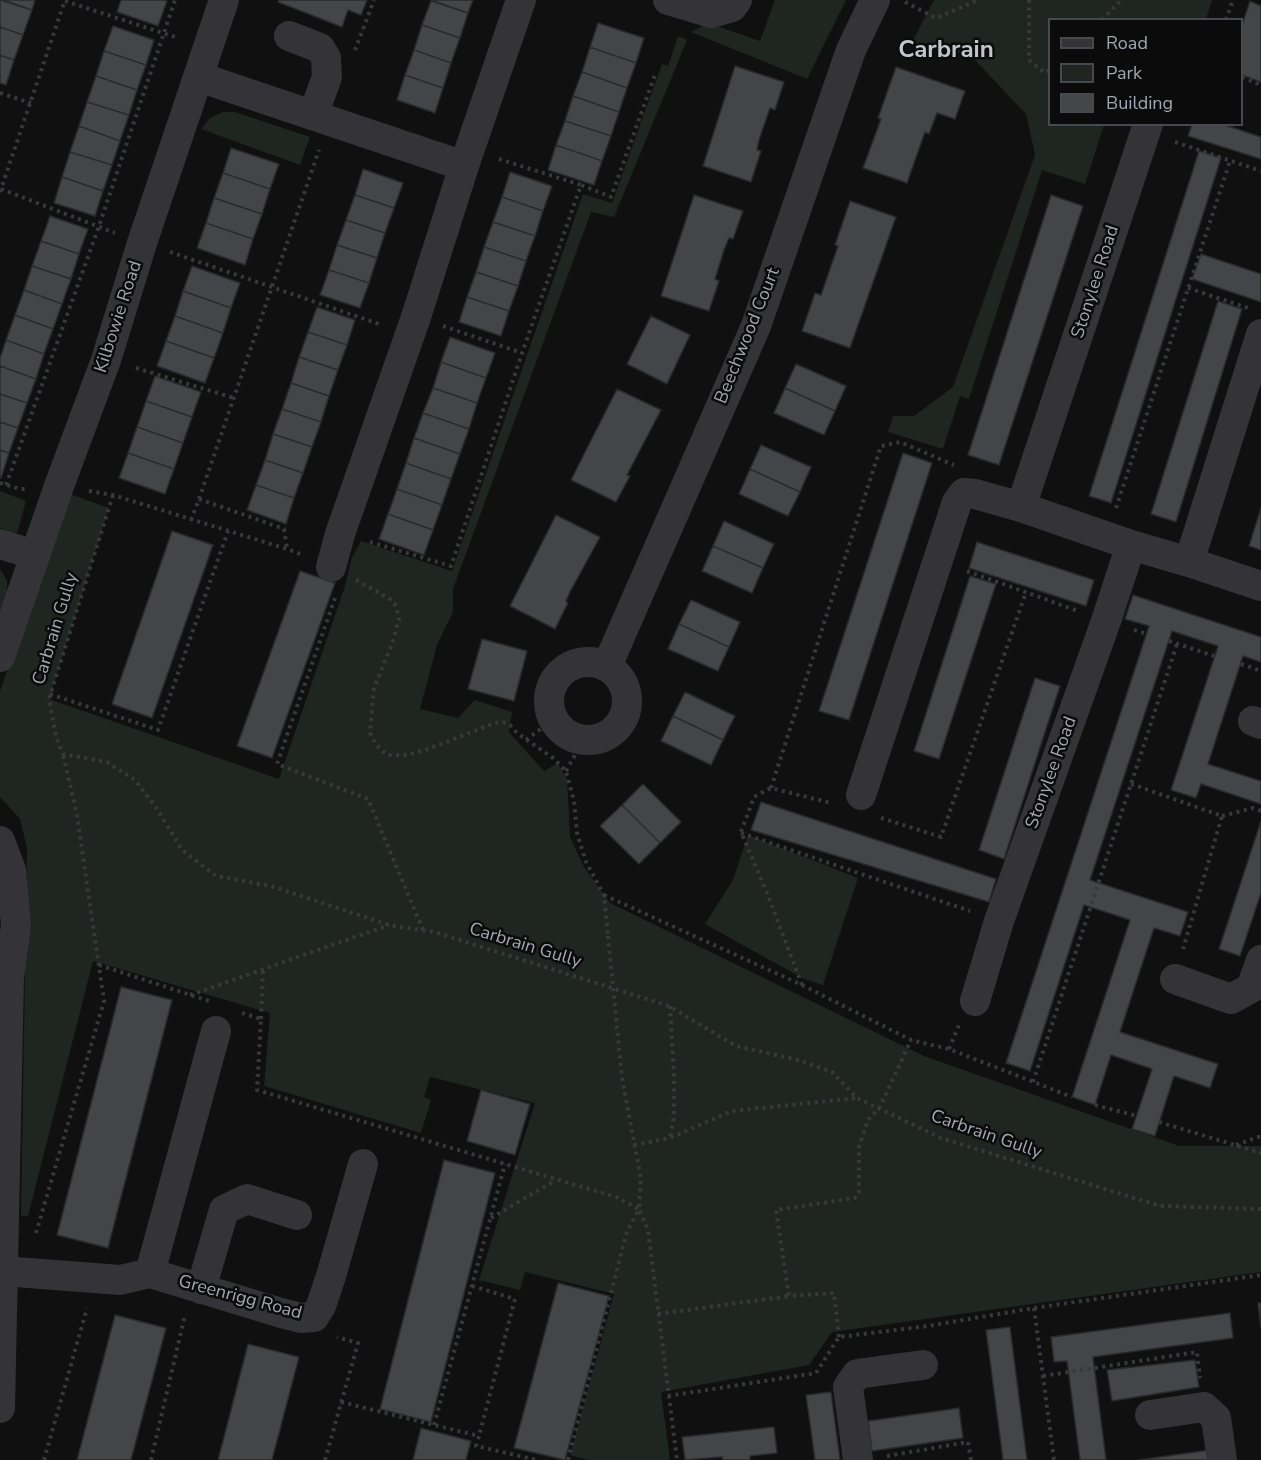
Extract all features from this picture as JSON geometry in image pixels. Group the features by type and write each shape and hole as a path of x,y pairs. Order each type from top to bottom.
{"street":[{"name":"Kilbowie Road","path":"0,657 106,360 142,243 224,0"},
{"path":"334,579 340,534 413,326 521,0"},
{"path":"668,0 711,13 732,7 737,0"},
{"name":"Beechwood Court","path":"606,666 756,326 851,50 875,0"},
{"path":"289,36 320,48 326,58 327,77 321,118"},
{"path":"199,77 321,118 467,158"},
{"name":"Stonylee Road","path":"1021,507 1147,128"},
{"path":"1189,562 1256,321"},
{"path":"858,802 957,502 964,493 1021,507 1261,586"},
{"name":"Stonylee Road","path":"975,1001 999,921 1106,621 1119,541"},
{"path":"0,544 35,555"},
{"path":"583,662 595,662 617,674 628,699 626,712 620,724 610,733 598,739 584,739 572,736 561,729 554,719 550,707 550,695 561,673 583,662"},
{"path":"0,841 11,870 16,925 5,978 14,1272 0,1408"},
{"path":"1175,979 1231,999 1251,988 1261,960"},
{"path":"14,1272 120,1280 150,1273 220,1014"},
{"name":"Greenrigg Road","path":"150,1273 281,1313 301,1318 314,1317 321,1306 331,1276 363,1164"},
{"path":"196,1287 224,1210 248,1199 297,1215"},
{"path":"867,1459 848,1387 857,1374 923,1365"},
{"path":"1150,1415 1204,1407 1216,1418 1222,1460"}],"path":[{"path":"6,484 99,226 176,0"},
{"path":"353,55 374,0"},
{"path":"902,0 936,18 978,0"},
{"path":"1029,0 1029,60 1045,73 1048,71"},
{"path":"1104,18 1121,0"},
{"path":"1227,18 1233,0"},
{"path":"209,47 65,1 0,191 142,243 272,286 413,326 522,353"},
{"path":"467,158 581,185 610,197 656,72"},
{"path":"1243,77 1261,85"},
{"path":"0,93 31,103"},
{"path":"321,118 272,286 191,520 287,549 334,579 390,599 396,606 399,619 392,644 374,688 370,711 370,733 376,746 387,754 407,755 503,722 510,724 526,740 553,758 566,771 574,801 577,833 586,862 604,895 622,1078 641,1179 639,1209 627,1231 568,1460"},
{"path":"1147,128 1261,171"},
{"path":"1119,541 1188,288 1230,161"},
{"path":"340,534 451,566 581,185"},
{"path":"1188,288 1256,321"},
{"path":"106,360 234,398"},
{"path":"771,788 881,446 900,442 954,465 964,493"},
{"name":"Carbrain Gully","path":"191,520 113,495 49,699 56,737 63,754 107,762 135,780 156,806 182,850 216,876 271,886 389,925 434,932 669,1006 736,1046 798,1060 832,1072 857,1098 941,1138 1160,1206 1261,1209"},
{"path":"200,499 284,529 287,549"},
{"path":"50,694 158,730 228,531"},
{"path":"938,560 1147,634"},
{"path":"334,579 278,764 368,799 423,931"},
{"path":"802,986 741,832 754,797 771,788 858,802 941,837 1026,592"},
{"path":"1169,641 1214,656"},
{"path":"1033,1082 1177,644"},
{"path":"1241,664 1261,671"},
{"path":"526,740 554,719"},
{"path":"566,771 584,739"},
{"path":"14,1272 104,1001 77,815 63,754"},
{"path":"1131,784 1222,816 1252,808 1261,811"},
{"path":"1175,979 1222,816"},
{"path":"741,832 999,921"},
{"path":"604,895 802,986 911,1040 949,1049 1072,1097"},
{"path":"189,995 389,925"},
{"path":"99,965 189,995 220,1014 261,1019"},
{"path":"263,969 257,1090 616,1197 639,1209 648,1230 677,1460"},
{"path":"669,1006 674,1075 674,1117 670,1138"},
{"path":"789,1296 776,1210 855,1198 859,1192 859,1147 868,1120 880,1107 911,1040"},
{"path":"634,1145 670,1138 732,1111 857,1098"},
{"path":"1095,1105 1137,1116"},
{"path":"1159,1122 1261,1153"},
{"path":"1236,1145 1261,1136"},
{"path":"434,1425 505,1164"},
{"path":"490,1219 556,1180"},
{"path":"839,1337 928,1326 1261,1275"},
{"path":"44,1460 96,1279"},
{"path":"472,1286 515,1299 476,1446 537,1460"},
{"path":"151,1460 196,1287"},
{"path":"658,1314 789,1296 834,1293 839,1337 816,1373 668,1396"},
{"path":"1034,1308 1054,1460"},
{"path":"314,1317 322,1332 358,1343 325,1460"},
{"path":"1043,1376 1197,1352 1204,1407"},
{"path":"341,1402 479,1436"},
{"path":"867,1459 968,1442 971,1460"}],"green space":[{"path":"775,0 846,0 807,79 691,32 708,23 760,41"},
{"path":"934,0 1212,0 1206,18 1048,18 1048,126 1104,126 1085,184 1042,170 969,399 960,396 943,449 888,432 893,416 914,416 953,387 1035,155 1026,114 972,57 912,42"},
{"path":"678,36 687,40 614,217 591,212 453,589 453,612 437,645 420,709 458,718 475,700 512,712 509,732 544,771 558,763 567,779 570,837 584,867 610,903 924,1056 1179,1146 1261,1146 1261,1272 832,1332 809,1365 661,1392 670,1460 588,1460 570,1455 614,1294 525,1272 520,1290 479,1280 535,1103 430,1077 424,1097 431,1100 421,1133 264,1086 270,1013 93,961 28,1216 21,1216 27,848 20,819 0,797 0,691 70,494 109,508 49,699 279,779 345,586 351,560 361,541 452,571 583,194 612,203 662,64 668,66"},
{"path":"223,112 235,112 310,137 300,165 201,129 210,118"},
{"path":"0,491 26,501 17,533 0,528"},
{"path":"0,569 7,580 7,598 0,616"},
{"path":"748,835 858,878 823,985 804,979 705,924 733,880"}],"building":[{"path":"0,0 32,10 23,35 0,27"},
{"path":"3,0 35,0 32,10"},
{"path":"121,0 167,1 158,26 117,12"},
{"path":"279,0 367,0 361,15 348,10 342,27 278,2"},
{"path":"431,0 473,0 468,13"},
{"path":"431,1 468,13 460,38 422,25"},
{"path":"1250,1 1261,6 1261,82 1243,75 1243,22"},
{"path":"598,23 644,38 636,63 590,47"},
{"path":"422,25 460,38 451,63 414,50"},
{"path":"113,26 154,40 146,65 104,51"},
{"path":"0,27 23,35 14,60 0,55"},
{"path":"590,47 636,63 627,88 582,72"},
{"path":"414,50 451,63 443,88 405,75"},
{"path":"104,51 146,65 137,90 96,76"},
{"path":"0,55 14,60 6,85 0,83"},
{"path":"735,66 784,82 775,110 770,108 759,140 757,150 761,151 751,182 703,166"},
{"path":"896,67 965,91 955,119 937,113 929,134 925,132 907,183 863,168 881,119 878,118"},
{"path":"582,72 627,88 619,112 573,96"},
{"path":"405,75 443,88 435,113 397,100"},
{"path":"96,76 137,90 129,115 87,102"},
{"path":"573,96 619,112 611,136 565,121"},
{"path":"87,102 129,115 120,141 79,126"},
{"path":"565,121 611,136 602,161 556,145"},
{"path":"79,126 120,141 112,165 70,152"},
{"path":"1191,126 1228,126 1261,137 1261,159 1188,136"},
{"path":"556,145 602,161 594,185 548,170"},
{"path":"231,148 279,164 270,189 223,173"},
{"path":"1199,151 1221,158 1111,503 1089,496"},
{"path":"70,152 112,165 103,191 62,177"},
{"path":"363,169 403,183 394,208 355,195"},
{"path":"510,172 552,186 543,211 502,197"},
{"path":"223,173 270,189 262,214 214,198"},
{"path":"62,177 103,191 95,216 54,203"},
{"path":"355,195 394,208 385,233 346,220"},
{"path":"694,195 743,211 733,239 729,238 724,250 715,279 719,281 709,311 661,296"},
{"path":"1051,195 1083,206 999,465 968,455"},
{"path":"502,197 543,211 535,236 493,222"},
{"path":"214,198 262,214 253,239 206,223"},
{"path":"850,201 896,217 850,348 802,331 815,293 821,295"},
{"path":"50,216 88,229 79,254 41,241"},
{"path":"346,220 385,233 377,258 337,245"},
{"path":"493,222 535,236 526,261 484,247"},
{"path":"206,223 253,239 245,265 197,248"},
{"path":"41,241 79,254 71,279 32,266"},
{"path":"337,245 377,258 369,283 329,270"},
{"path":"484,247 526,261 518,286 476,272"},
{"path":"1201,254 1261,274 1261,302 1192,279"},
{"path":"32,266 71,279 62,304 24,290"},
{"path":"192,266 240,283 231,308 183,291"},
{"path":"329,270 369,283 360,308 320,295"},
{"path":"476,272 518,286 509,311 467,297"},
{"path":"24,290 62,304 53,329 15,315"},
{"path":"183,291 231,308 223,333 175,316"},
{"path":"467,297 509,311 501,336 459,322"},
{"path":"1218,301 1242,309 1176,522 1151,514"},
{"path":"317,307 355,320 347,345 308,332"},
{"path":"15,315 53,329 44,354 6,340"},
{"path":"175,316 223,333 214,358 166,341"},
{"path":"651,316 690,335 667,384 627,364"},
{"path":"308,332 347,345 338,370 299,357"},
{"path":"450,337 495,353 486,378 441,362"},
{"path":"6,340 44,354 36,379 0,366"},
{"path":"166,341 214,358 205,383 157,366"},
{"path":"299,357 338,370 329,396 291,383"},
{"path":"441,362 486,378 477,403 433,388"},
{"path":"796,364 846,386 835,411 785,388"},
{"path":"0,366 36,379 27,403 0,394"},
{"path":"155,376 201,392 192,417 146,401"},
{"path":"291,383 329,396 321,422 282,409"},
{"path":"433,388 477,403 469,429 423,413"},
{"path":"785,388 835,411 824,435 774,413"},
{"path":"617,389 661,410 627,475 630,476 616,502 571,480"},
{"path":"0,394 27,403 18,428 0,422"},
{"path":"146,401 192,417 183,443 137,427"},
{"path":"282,409 321,422 312,447 273,434"},
{"path":"423,413 469,429 460,454 414,438"},
{"path":"0,422 18,428 9,453 0,450"},
{"path":"137,427 183,443 174,469 128,453"},
{"path":"273,434 312,447 303,473 265,460"},
{"path":"414,438 460,454 451,479 406,463"},
{"path":"761,445 811,467 800,492 750,469"},
{"path":"0,450 9,453 1,478 0,478"},
{"path":"128,453 174,469 165,494 119,478"},
{"path":"903,453 932,463 849,720 819,711"},
{"path":"265,460 303,473 294,498 256,485"},
{"path":"406,463 451,479 442,505 397,489"},
{"path":"750,469 800,492 788,516 739,494"},
{"path":"256,485 294,498 286,524 247,510"},
{"path":"397,489 442,505 433,530 388,514"},
{"path":"1261,508 1261,550 1249,546"},
{"path":"388,514 433,530 424,555 379,539"},
{"path":"556,515 600,537 570,592 566,601 568,603 555,629 510,606"},
{"path":"724,521 774,544 763,568 713,546"},
{"path":"172,531 213,545 152,718 112,704"},
{"path":"977,542 1094,580 1086,606 969,568"},
{"path":"713,546 763,568 752,593 702,571"},
{"path":"300,571 335,583 272,758 237,746"},
{"path":"970,576 996,584 939,759 914,751"},
{"path":"1133,595 1261,637 1261,662 1243,656 1208,764 1261,781 1261,804 1201,784 1196,798 1171,790 1218,646 1172,631 1090,880 1188,912 1180,936 1154,928 1120,1032 1218,1064 1210,1088 1174,1076 1155,1136 1132,1129 1152,1069 1111,1055 1095,1105 1072,1097 1130,920 1084,905 1030,1071 1006,1063 1149,626 1125,619"},
{"path":"691,600 740,622 729,647 679,624"},
{"path":"679,624 729,647 718,671 668,649"},
{"path":"482,639 527,651 514,701 468,689"},
{"path":"1035,678 1060,686 1004,859 979,850"},
{"path":"685,692 735,716 723,740 673,716"},
{"path":"673,716 723,740 711,765 661,741"},
{"path":"643,784 681,822 660,843 622,805"},
{"path":"761,802 996,879 989,902 751,830"},
{"path":"622,805 660,843 639,864 600,826"},
{"path":"1261,821 1261,893 1240,956 1219,949"},
{"path":"121,987 172,1000 108,1248 57,1235"},
{"path":"481,1090 530,1104 515,1155 467,1141"},
{"path":"444,1160 495,1173 431,1422 380,1409"},
{"path":"558,1283 609,1296 565,1460 514,1448"},
{"path":"1258,1303 1261,1303 1261,1328"},
{"path":"1230,1313 1233,1338 1093,1357 1106,1460 1080,1460 1067,1361 1054,1362 1051,1337"},
{"path":"115,1315 166,1328 131,1460 77,1460"},
{"path":"1010,1327 1027,1460 1003,1460 986,1330"},
{"path":"248,1344 299,1357 272,1460 218,1460"},
{"path":"1195,1360 1199,1387 1112,1401 1107,1370"},
{"path":"831,1392 840,1460 815,1460 806,1395"},
{"path":"959,1408 963,1438 872,1451 868,1421"},
{"path":"774,1427 777,1453 750,1456 750,1460 723,1460 722,1457 685,1460 682,1437"},
{"path":"421,1428 471,1441 466,1460 413,1460"},
{"path":"1210,1450 1211,1460 1138,1460"}],"district":[{"name":"Carbrain","path":"946,51"}]}
